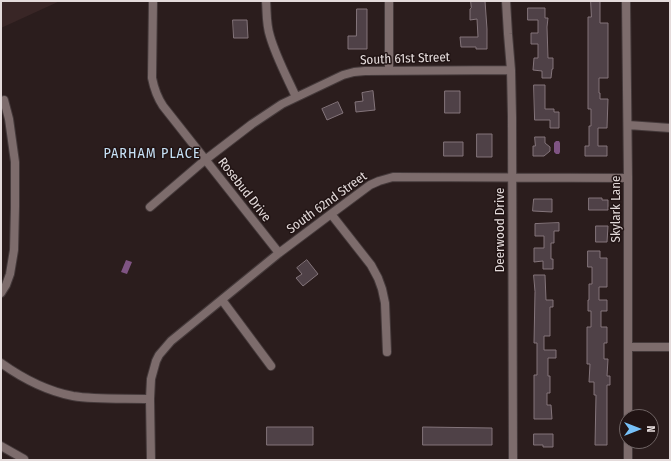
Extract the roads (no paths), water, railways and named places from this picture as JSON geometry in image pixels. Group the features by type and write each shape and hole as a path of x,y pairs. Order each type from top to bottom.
{"street":[{"name":"Rosebud Drive","path":"153,1 152,78 154,89 158,98 279,253"},
{"path":"266,1 269,34 296,97"},
{"path":"389,1 389,70"},
{"name":"Deerwood Drive","path":"506,1 511,70 513,460"},
{"name":"Skylark Lane","path":"626,1 628,126 628,409"},
{"name":"South 61st Street","path":"150,207 205,160 252,124 282,104 343,75 354,72 389,70 511,70"},
{"path":"1,293 10,274 14,250 15,207 15,162 9,119 4,100"},
{"path":"628,126 670,128"},
{"name":"South 62nd Street","path":"150,398 151,379 156,361 171,341 279,253 330,214 370,185 378,181 393,177 628,178"},
{"path":"330,214 371,265 378,278 385,303 387,352"},
{"path":"222,300 271,366"},
{"path":"628,347 670,347"},
{"path":"1,363 34,383 51,390 73,396 92,398 150,398 151,460"},
{"path":"1,446 24,459"},
{"path":"628,449 628,460"}],"district":[{"name":"PARHAM PLACE","path":"152,154"}]}
